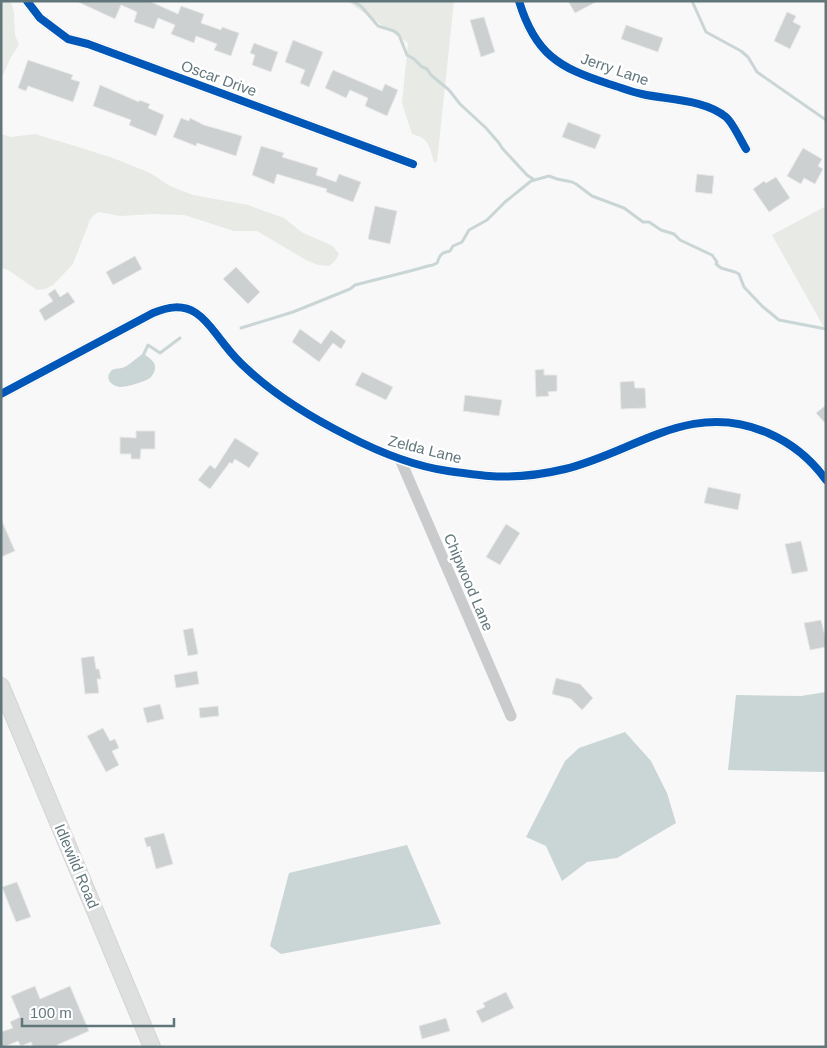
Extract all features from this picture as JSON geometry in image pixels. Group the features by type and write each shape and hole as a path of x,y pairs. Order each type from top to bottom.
{"main road":[{"name":"Idlewild Road","path":"1,686 152,1047"}],"street":[{"name":"Oscar Drive","path":"27,1 40,18 68,38 413,164"},
{"name":"Jerry Lane","path":"519,1 532,34 543,50 563,65 598,80 641,94 681,100 714,109 727,118 746,149"},
{"name":"Zelda Lane","path":"1,394 153,313 178,307 200,316 246,368 269,388 308,415 378,451 440,470 496,476 532,475 584,463 664,431 704,422 723,422 756,428 777,437 797,450 816,466 826,480"},
{"name":"Chipwood Lane","path":"400,459 511,716"}],"shaded area":[{"path":"1,1 11,1 14,13 15,35 19,45 1,79"},
{"path":"347,1 454,1 437,162 434,162 430,147 426,141 412,134 402,103 408,43"},
{"path":"1,134 11,137 35,134 113,158 150,173 170,186 193,195 248,205 284,218 303,233 333,246 339,254 329,266 318,265 257,231 234,231 184,215 120,216 99,212 90,220 73,264 53,285 37,290 8,270 1,268"},
{"path":"826,206 826,331 772,235"},
{"path":"143,354 152,360 155,366 150,378 140,383 123,387 110,382 108,377 111,371 125,367"},
{"path":"826,692 826,772 728,770 736,695 801,696"},
{"path":"625,732 651,761 667,793 676,823 617,858 587,862 562,881 546,846 526,837 565,761 579,748"},
{"path":"407,845 441,924 281,954 270,946 289,873"}],"building":[{"path":"76,1 149,1 178,14 181,6 204,14 201,23 221,30 222,27 239,33 231,56 214,50 217,44 196,36 194,43 171,34 175,25 158,18 154,29 134,22 137,12 121,5 115,19"},
{"path":"568,1 598,1 575,13"},
{"path":"787,12 796,16 793,22 801,26 790,49 774,41"},
{"path":"484,17 495,52 481,57 470,20"},
{"path":"626,25 663,38 658,52 621,39"},
{"path":"293,40 323,52 309,87 300,83 305,70 285,62"},
{"path":"254,43 278,52 271,72 252,65 255,55 250,53"},
{"path":"28,60 73,75 71,79 80,82 73,102 28,86 26,91 18,88"},
{"path":"333,70 382,91 385,84 398,90 387,116 365,106 368,98 350,90 346,98 325,88"},
{"path":"100,85 139,102 139,100 150,104 148,108 164,115 156,136 129,125 131,120 93,106"},
{"path":"181,118 189,121 190,118 204,125 242,136 236,156 197,143 196,146 173,137"},
{"path":"568,122 601,135 595,149 562,137"},
{"path":"261,146 284,153 282,157 318,168 316,175 336,182 339,174 361,182 353,202 326,192 327,189 277,174 274,184 252,175"},
{"path":"803,148 822,159 818,166 823,169 815,184 804,178 801,184 787,176"},
{"path":"697,174 714,176 712,194 695,192"},
{"path":"776,177 790,198 769,212 753,189 764,181 766,183"},
{"path":"375,206 397,211 390,244 368,239"},
{"path":"135,256 142,269 113,285 106,272"},
{"path":"236,267 260,292 248,304 223,279"},
{"path":"55,289 60,297 68,292 75,302 45,321 39,310 53,301 48,294"},
{"path":"300,329 321,344 331,330 346,341 341,349 333,343 319,362 292,342"},
{"path":"544,369 544,375 557,375 557,391 548,392 549,396 536,397 535,370"},
{"path":"362,372 393,387 386,400 355,385"},
{"path":"634,381 635,388 645,388 646,408 621,409 620,382"},
{"path":"465,395 502,400 499,416 463,411"},
{"path":"826,405 826,424 816,413"},
{"path":"136,431 155,431 155,449 141,449 140,459 131,459 131,454 120,454 120,437 136,438"},
{"path":"235,438 259,453 249,468 235,459 232,464 230,462 210,489 198,480 210,465 215,469"},
{"path":"708,487 741,494 738,510 704,503"},
{"path":"1,519 15,551 1,557"},
{"path":"506,524 520,533 500,565 486,557"},
{"path":"801,541 808,571 792,574 785,544"},
{"path":"821,620 826,647 810,650 804,623"},
{"path":"193,628 198,654 188,656 183,630"},
{"path":"94,656 96,669 99,669 101,679 97,679 99,693 85,694 81,658"},
{"path":"197,671 199,684 176,688 174,675"},
{"path":"556,678 580,684 593,698 582,710 571,699 552,694"},
{"path":"160,704 164,719 147,723 143,708"},
{"path":"218,706 219,716 200,718 199,708"},
{"path":"103,728 110,741 115,739 119,748 112,751 119,765 106,772 87,736"},
{"path":"164,833 173,864 156,869 150,846 147,847 144,838"},
{"path":"17,882 31,917 16,922 2,887"},
{"path":"35,986 40,999 70,986 89,1031 57,1045 58,1047 33,1047 31,1042 21,1046 18,1041 1,1047 1,1032 13,1028 10,1022 20,1017 11,996"},
{"path":"506,992 514,1008 482,1023 476,1011 485,1007 483,1003"},
{"path":"446,1018 450,1031 422,1039 419,1026"}],"waterway":[{"path":"353,1 361,6 378,26 394,31 399,35 407,55 427,69 431,75 449,90 460,104 486,128 527,175 533,179"},
{"path":"692,1 706,32 741,51 748,57 757,72 826,120"},
{"path":"241,328 293,312 350,289 355,285 433,265 437,263 443,253 450,251 453,246 462,242 469,230 487,220 505,202 531,181 549,176 572,182 592,196 624,208 643,222 649,222 661,230 674,234 680,240 712,255 717,262 716,264 721,268 739,274 744,287 779,320 826,329"},
{"path":"142,358 148,345 160,353 180,338"}],"cycle path":[{"path":"27,1 40,18 68,39 88,44 413,164"},
{"path":"519,1 525,19 541,46 563,65 591,78 634,92 697,103 717,111 729,120 746,149"},
{"path":"1,394 153,313 164,309 180,307 191,310 200,316 244,366 270,389 295,406 360,442 396,458 422,466 489,476 508,477 537,474 565,469 591,461 664,432 688,425 714,422 740,424 776,437 793,447 807,459 826,480"}]}
